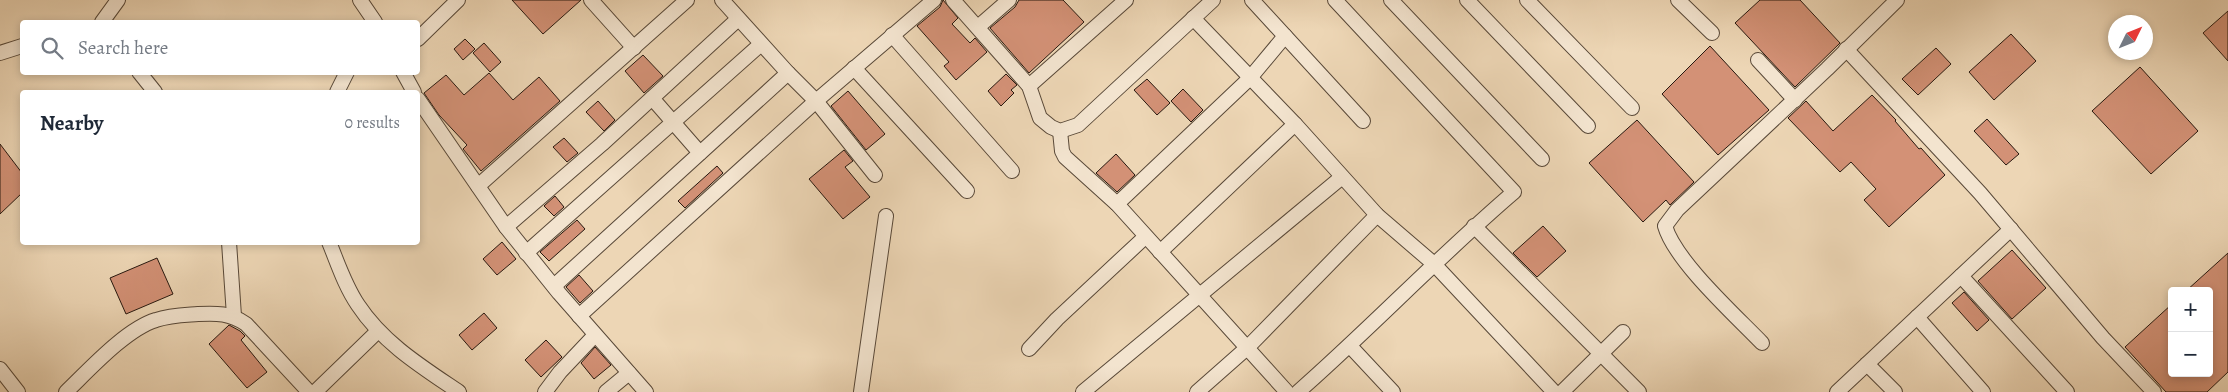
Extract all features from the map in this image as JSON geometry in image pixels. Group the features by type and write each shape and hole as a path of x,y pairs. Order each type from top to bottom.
{"street":[{"path":"103,20 118,0"},
{"path":"360,0 373,20"},
{"path":"420,37 458,0"},
{"path":"591,0 634,48"},
{"path":"478,186 687,0"},
{"path":"722,0 788,74 816,101 875,175"},
{"path":"579,316 816,101 934,0"},
{"path":"953,0 1029,86 1040,118 1051,127 1060,131 1078,125 1213,0"},
{"path":"978,27 1009,0"},
{"path":"1029,86 1126,0"},
{"path":"1252,0 1363,121"},
{"path":"1298,392 1350,346 1474,226 1514,192 1335,0"},
{"path":"1391,0 1542,159"},
{"path":"1467,0 1588,126"},
{"path":"1527,0 1632,108"},
{"path":"1678,0 1712,33"},
{"path":"1762,343 1690,267 1675,247 1665,226 1677,210 1795,100 1897,0"},
{"path":"1193,18 1295,124 1377,215 1434,264 1554,392"},
{"path":"506,227 738,19"},
{"path":"892,35 1012,171"},
{"path":"1117,204 1250,78 1285,36"},
{"path":"526,253 761,44"},
{"path":"0,53 20,47"},
{"path":"1846,49 2011,229 2103,338 2154,392"},
{"path":"1758,60 1795,100"},
{"path":"854,68 967,191"},
{"path":"554,286 788,74"},
{"path":"141,75 153,90"},
{"path":"338,90 346,75"},
{"path":"405,75 413,90"},
{"path":"652,98 700,153"},
{"path":"420,102 526,253 646,392"},
{"path":"1160,252 1295,124"},
{"path":"1060,131 1062,151 1065,157 1117,204 1287,392"},
{"path":"1083,392 1342,177"},
{"path":"1197,392 1248,347 1377,215"},
{"path":"861,392 886,216"},
{"path":"1474,226 1602,352 1639,392"},
{"path":"1837,392 2011,229"},
{"path":"1029,349 1057,319 1145,236"},
{"path":"229,245 234,316"},
{"path":"330,245 344,279 358,305 378,331 404,354 459,392"},
{"path":"1961,276 2067,392"},
{"path":"66,392 127,336 154,320 172,316 220,313 234,316 257,335 309,392"},
{"path":"1917,317 1983,392"},
{"path":"314,392 378,331"},
{"path":"1562,392 1623,332"},
{"path":"545,392 560,372 595,335"},
{"path":"1350,346 1394,392"},
{"path":"1867,364 1895,392"},
{"path":"0,369 18,392"},
{"path":"606,392 629,372"}],"building":[{"path":"512,0 581,0 543,34"},
{"path":"943,0 958,18 952,24 970,43 975,38 987,52 956,80 944,66 949,62 917,26 940,7"},
{"path":"1019,0 1063,0 1084,22 1029,73 990,28 1015,7"},
{"path":"1760,0 1800,0 1840,43 1795,87 1735,23"},
{"path":"2228,11 2228,61 2203,33"},
{"path":"2011,34 2036,61 1994,100 1969,72"},
{"path":"465,39 475,49 463,60 454,49"},
{"path":"484,43 501,62 490,72 473,53"},
{"path":"1710,46 1769,110 1718,155 1662,94"},
{"path":"1936,48 1951,64 1918,95 1902,79"},
{"path":"643,55 663,76 644,93 625,71"},
{"path":"2140,67 2198,131 2151,174 2092,111"},
{"path":"489,73 513,100 539,77 560,101 481,171 463,149 467,145 439,115 424,93 446,75 464,95"},
{"path":"1006,74 1017,85 1011,90 1014,93 1001,106 988,91"},
{"path":"1147,79 1170,103 1157,115 1134,90"},
{"path":"1183,89 1203,110 1191,122 1171,101"},
{"path":"848,91 885,134 866,150 831,106"},
{"path":"1872,95 1896,120 1919,149 1921,148 1945,175 1889,227 1864,200 1876,189 1851,162 1840,172 1788,118 1806,101 1833,131"},
{"path":"598,101 615,120 604,131 586,112"},
{"path":"1987,119 2019,154 2006,165 1974,131"},
{"path":"1637,120 1694,182 1670,205 1666,200 1643,222 1589,163"},
{"path":"564,138 578,153 567,162 553,147"},
{"path":"0,144 20,170 20,195 0,214"},
{"path":"844,150 853,161 845,167 870,197 843,219 809,179"},
{"path":"1116,154 1135,175 1117,192 1096,173"},
{"path":"717,166 723,173 685,208 678,201"},
{"path":"555,196 564,207 554,216 544,206"},
{"path":"577,220 585,229 549,261 540,252"},
{"path":"1543,226 1566,251 1537,277 1513,253"},
{"path":"502,242 516,259 497,275 483,259"},
{"path":"2012,250 2046,288 2012,319 1978,281"},
{"path":"2228,253 2228,372 2207,392 2166,392 2125,347 2168,308 2168,377 2213,377 2213,287 2190,287"},
{"path":"157,258 173,294 126,314 110,278"},
{"path":"579,275 593,291 580,303 566,287"},
{"path":"1964,292 1989,320 1977,331 1952,303"},
{"path":"484,313 497,328 472,350 459,335"},
{"path":"229,325 245,336 241,340 267,372 247,388 209,344"},
{"path":"546,340 562,357 541,377 525,360"},
{"path":"595,347 611,365 594,379 581,363"}]}
